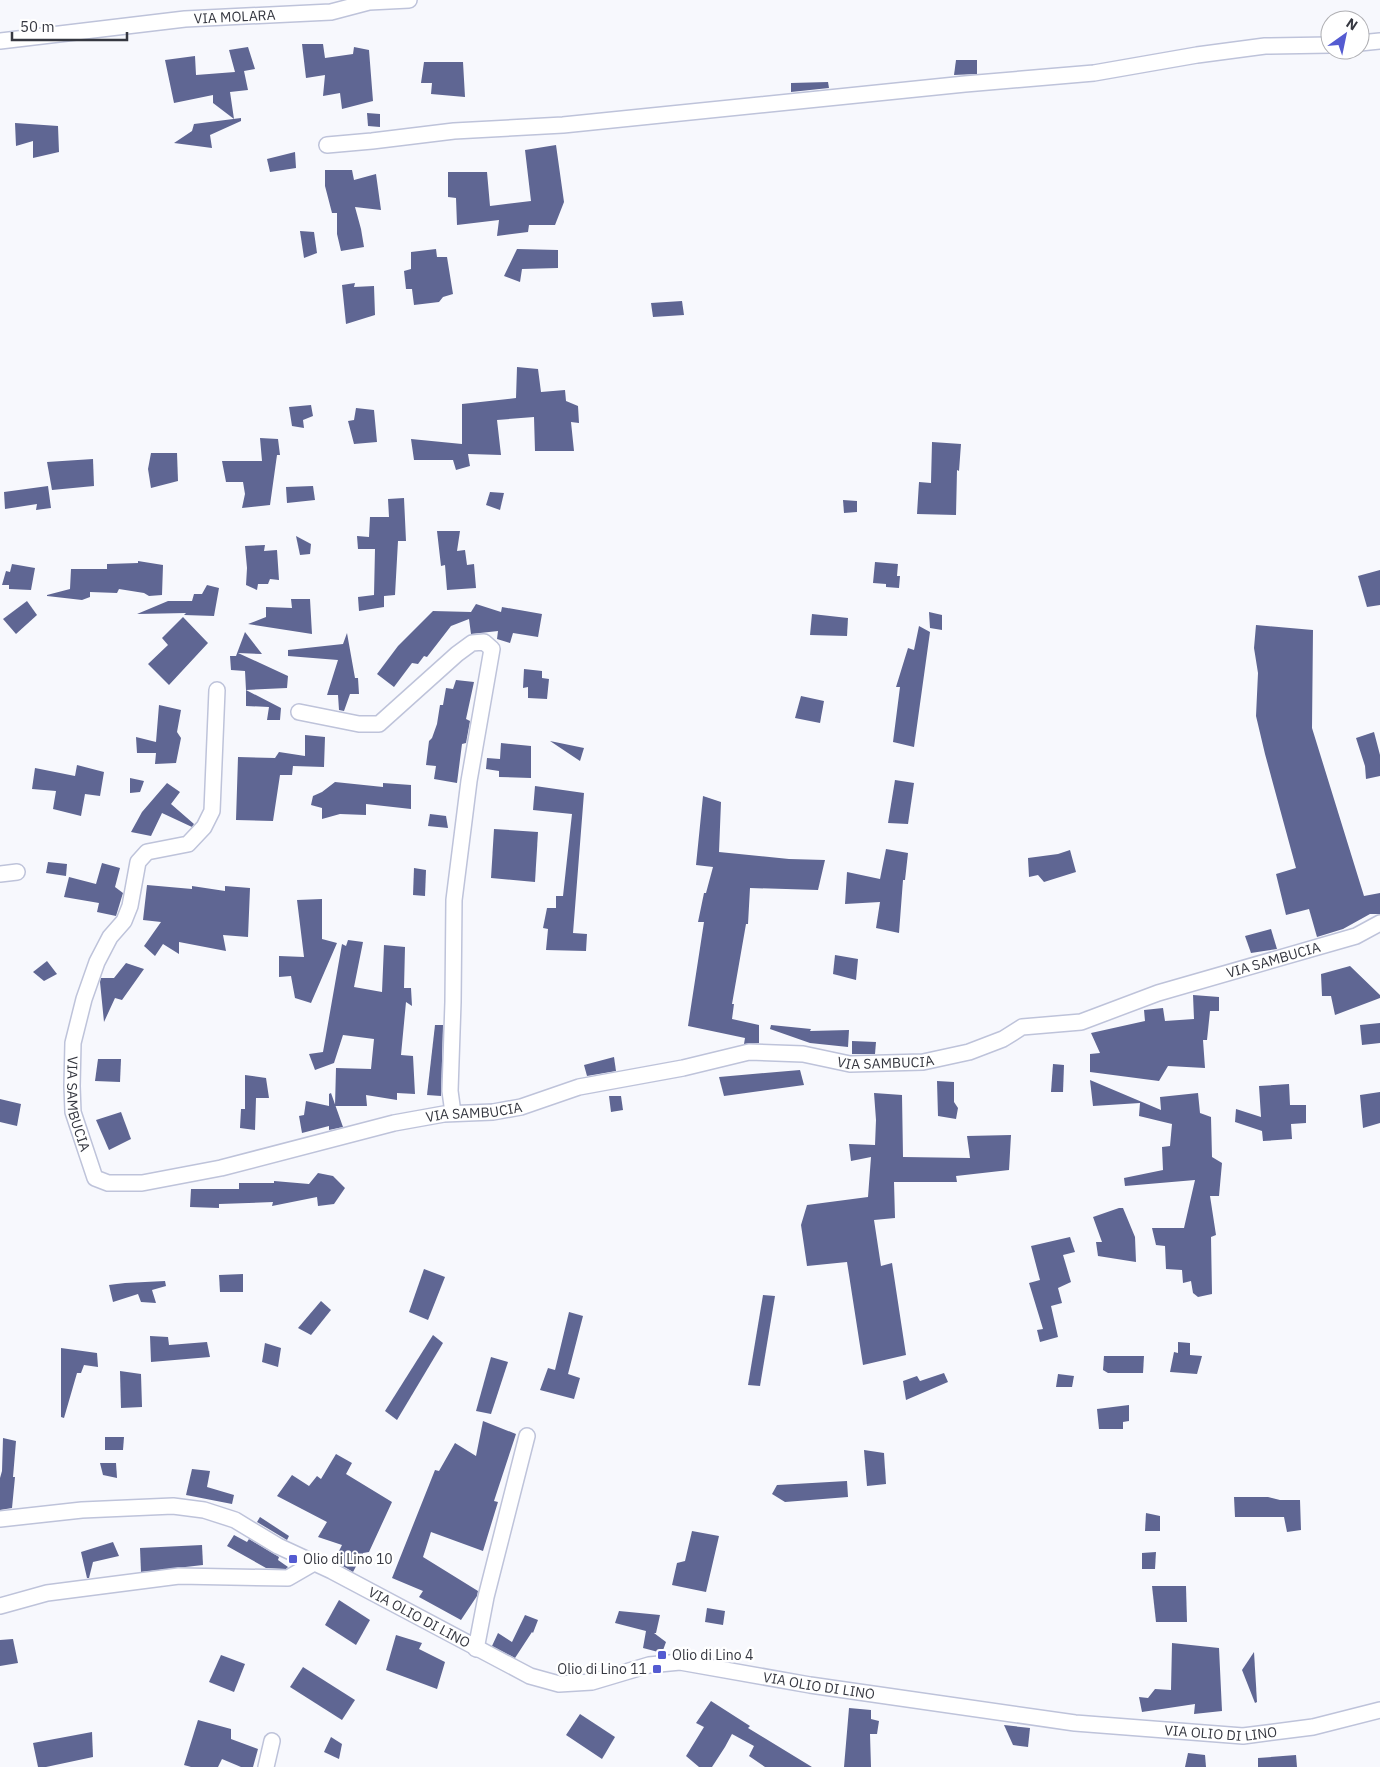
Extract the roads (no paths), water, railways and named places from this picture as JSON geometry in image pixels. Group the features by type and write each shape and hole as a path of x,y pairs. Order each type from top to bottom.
{"street":[{"name":"VIA MOLARA","path":"0,41 186,19 330,12 369,2 409,0"},
{"path":"326,145 454,130 562,125 895,91 1094,74 1198,55 1265,46 1320,45"},
{"path":"299,712 359,724 379,724 450,660 472,643 484,642 492,649 468,790 454,900 454,1002 450,1091 453,1114"},
{"name":"VIA SAMBUCIA","path":"217,690 212,811 204,827 188,844 147,852 138,862 130,906 124,921 110,937 97,962 84,999 73,1043 73,1112 95,1178 108,1183 142,1183 222,1168 394,1123 453,1114 493,1112 521,1107 579,1087 683,1068 749,1052 803,1054 850,1064 923,1062 969,1052 1003,1039 1022,1027 1081,1022 1158,993 1356,936 1380,923"},
{"path":"0,874 17,872"},
{"path":"476,1649 486,1597 526,1436"},
{"name":"VIA OLIO DI LINO","path":"0,1519 82,1510 173,1506 204,1510 235,1520 278,1546 530,1676 559,1684 592,1682 649,1665 680,1662 810,1685 1075,1723 1243,1736 1313,1727 1380,1710"},
{"path":"0,1606 47,1593 179,1576 288,1578 314,1563"},
{"path":"266,1767 272,1742"}],"place":[{"name":"Olio di Lino 10","path":"293,1559"},
{"name":"Olio di Lino 4","path":"662,1655"},
{"name":"Olio di Lino 11","path":"657,1669"}]}
